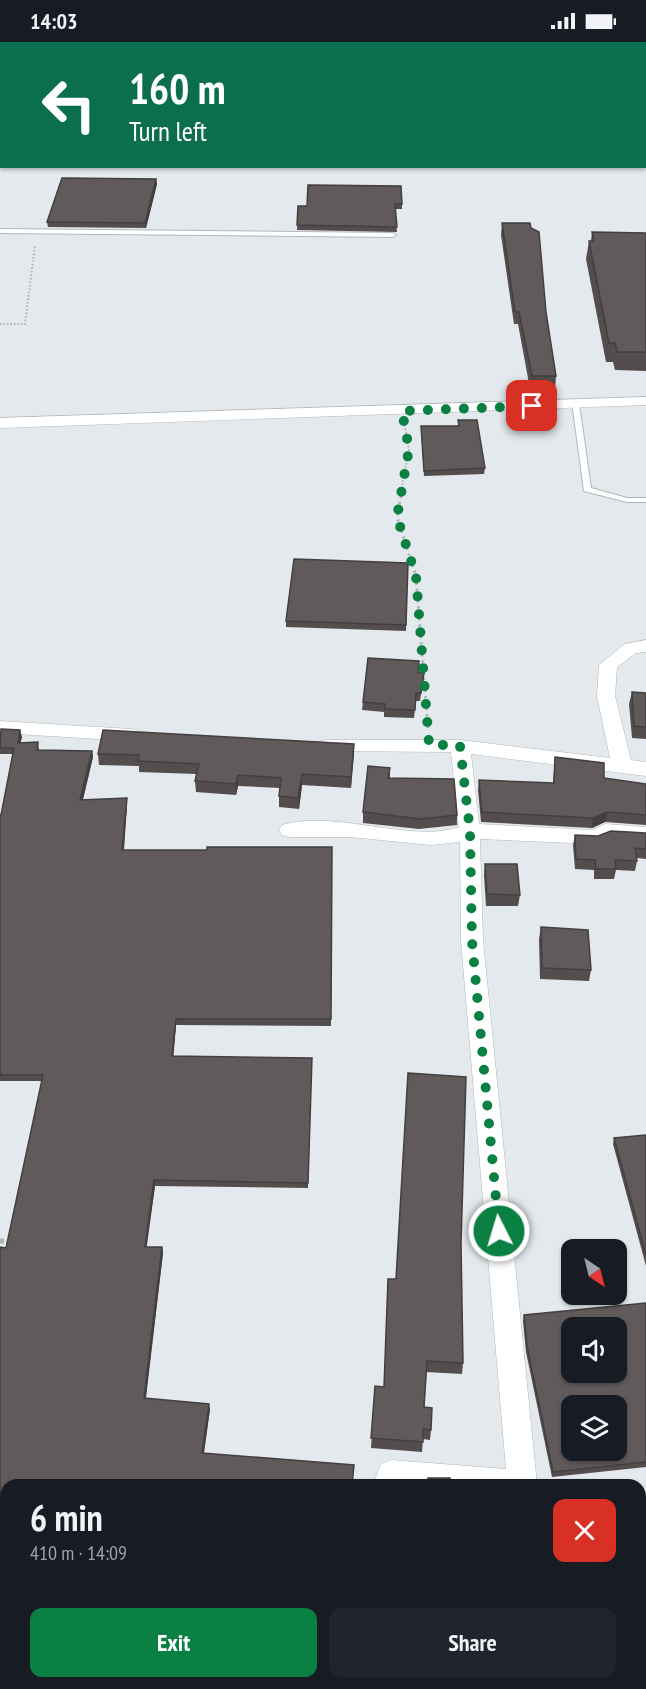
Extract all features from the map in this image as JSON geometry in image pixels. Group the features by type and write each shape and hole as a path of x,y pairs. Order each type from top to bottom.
{"street":[{"path":"0,423 646,401"},
{"path":"622,765 606,696 608,665 631,648 646,646"},
{"path":"0,727 150,736"},
{"path":"307,745 460,746 646,769"},
{"path":"460,746 470,831 472,941 520,1479"},
{"path":"289,830 329,828 390,836 458,838 470,831 596,837 606,831 646,834"},
{"path":"390,1479 391,1474 450,1479"}],"lane":[{"path":"0,231 393,235"},
{"path":"575,404 587,489 627,500 646,500"}],"path":[{"path":"0,324 25,324 37,232"},
{"path":"402,411 409,449 397,517 416,576 429,744"},
{"path":"0,1240 24,1241"}],"building":[{"path":"62,178 156,179 145,223 47,222"},
{"path":"308,185 401,186 402,204 395,204 397,227 297,225 298,206 307,206"},
{"path":"502,223 530,223 531,228 539,232 546,312 556,376 532,376 519,312 515,312"},
{"path":"592,232 646,233 646,352 617,352 615,343 609,343 589,241 594,241"},
{"path":"458,420 477,420 485,468 424,471 421,426 459,426"},
{"path":"294,559 408,563 406,625 286,621"},
{"path":"368,658 419,661 418,672 424,673 421,693 416,693 415,710 385,709 385,704 363,702"},
{"path":"632,692 646,693 646,727 634,726"},
{"path":"1,729 20,730 18,743 38,742 37,750 92,751 80,800 127,798 122,850 332,847 331,1019 176,1019 172,1056 312,1058 308,1183 154,1180 145,1247 162,1247 144,1398 209,1404 202,1453 354,1465 353,1479 0,1479 0,1247 6,1248 43,1075 0,1075 0,815 14,748 0,748"},
{"path":"103,730 354,744 351,777 302,774 298,798 279,796 281,778 238,775 236,784 195,781 199,764 138,761 139,755 98,754"},
{"path":"555,757 604,763 604,778 646,784 646,815 607,812 593,818 482,812 479,780 554,783"},
{"path":"368,766 390,768 388,778 454,779 457,815 420,819 363,812"},
{"path":"611,831 646,833 646,849 635,848 637,861 615,860 616,869 596,869 595,860 576,859 575,835 598,836"},
{"path":"485,864 517,864 520,895 487,894"},
{"path":"541,927 588,930 591,970 542,968"},
{"path":"408,1073 466,1077 461,1244 463,1363 427,1361 424,1407 432,1408 431,1430 423,1429 423,1442 371,1438 375,1386 384,1387 388,1279 396,1279"},
{"path":"646,1135 646,1255 614,1138"},
{"path":"646,1303 646,1462 553,1472 527,1346 524,1315"}],"route":[{"path":"499,1231 472,941 470,831 460,746 429,744 416,576 397,517 409,449 402,411 532,406"}]}
